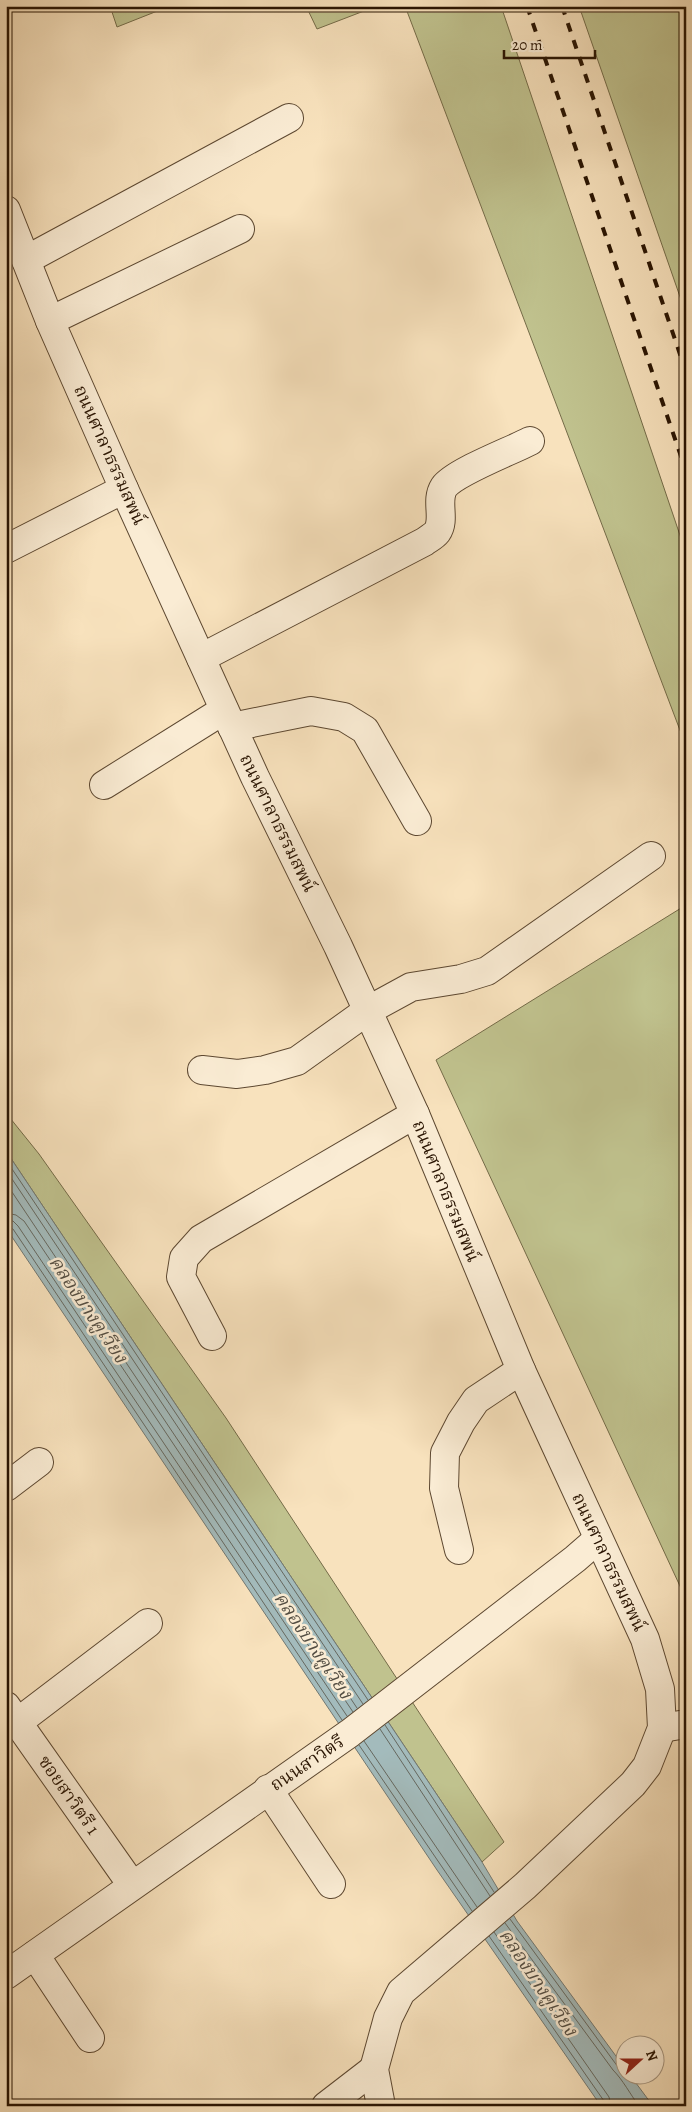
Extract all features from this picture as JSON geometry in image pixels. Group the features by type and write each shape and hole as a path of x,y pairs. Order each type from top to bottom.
{"street":[{"path":"26,260 289,118"},
{"name":"ถนนศาลาธรรมสพน์","path":"6,210 50,322 228,719 338,946 415,1114 521,1370 645,1639 660,1689 674,1726 633,1784 525,1886 401,1992 388,2018 374,2069 381,2106"},
{"path":"50,322 240,229"},
{"path":"201,658 424,542 437,532 441,517 440,499 444,487 459,476 530,441"},
{"path":"6,549 124,489"},
{"path":"104,785 228,719 311,711 344,717 366,730 417,821"},
{"path":"202,1070 237,1074 265,1070 297,1061 367,1011 411,987 461,979 488,971 651,856"},
{"path":"212,1336 181,1277 184,1258 200,1240 415,1114"},
{"path":"459,1550 444,1488 445,1453 461,1422 476,1400 521,1370"},
{"path":"6,1487 39,1462"},
{"name":"ถนนสาวิตรี","path":"6,1975 268,1789 350,1734 598,1539"},
{"path":"12,1714 148,1623"},
{"name":"ซอยสาวิตรี 1","path":"12,1714 132,1885"},
{"path":"268,1789 331,1884"},
{"path":"35,1954 90,2038"},
{"path":"326,2106 374,2069"}],"green space":[{"path":"110,6 170,6 117,27"},
{"path":"306,6 377,6 317,29"},
{"path":"405,6 501,6 686,553 686,746"},
{"path":"579,6 683,6 686,13 686,314"},
{"path":"686,905 686,1599 436,1060"},
{"path":"6,1113 39,1154 226,1418 504,1842 482,1862 6,1151"}],"water":[{"name":"คลองบางคูเวียง","path":"6,1151 482,1862 517,1921 614,2053 614,2084 637,2084 653,2106 601,2106 437,1870 6,1228"}],"railway":[{"path":"527,6 686,471"},
{"path":"562,6 686,372"}]}
